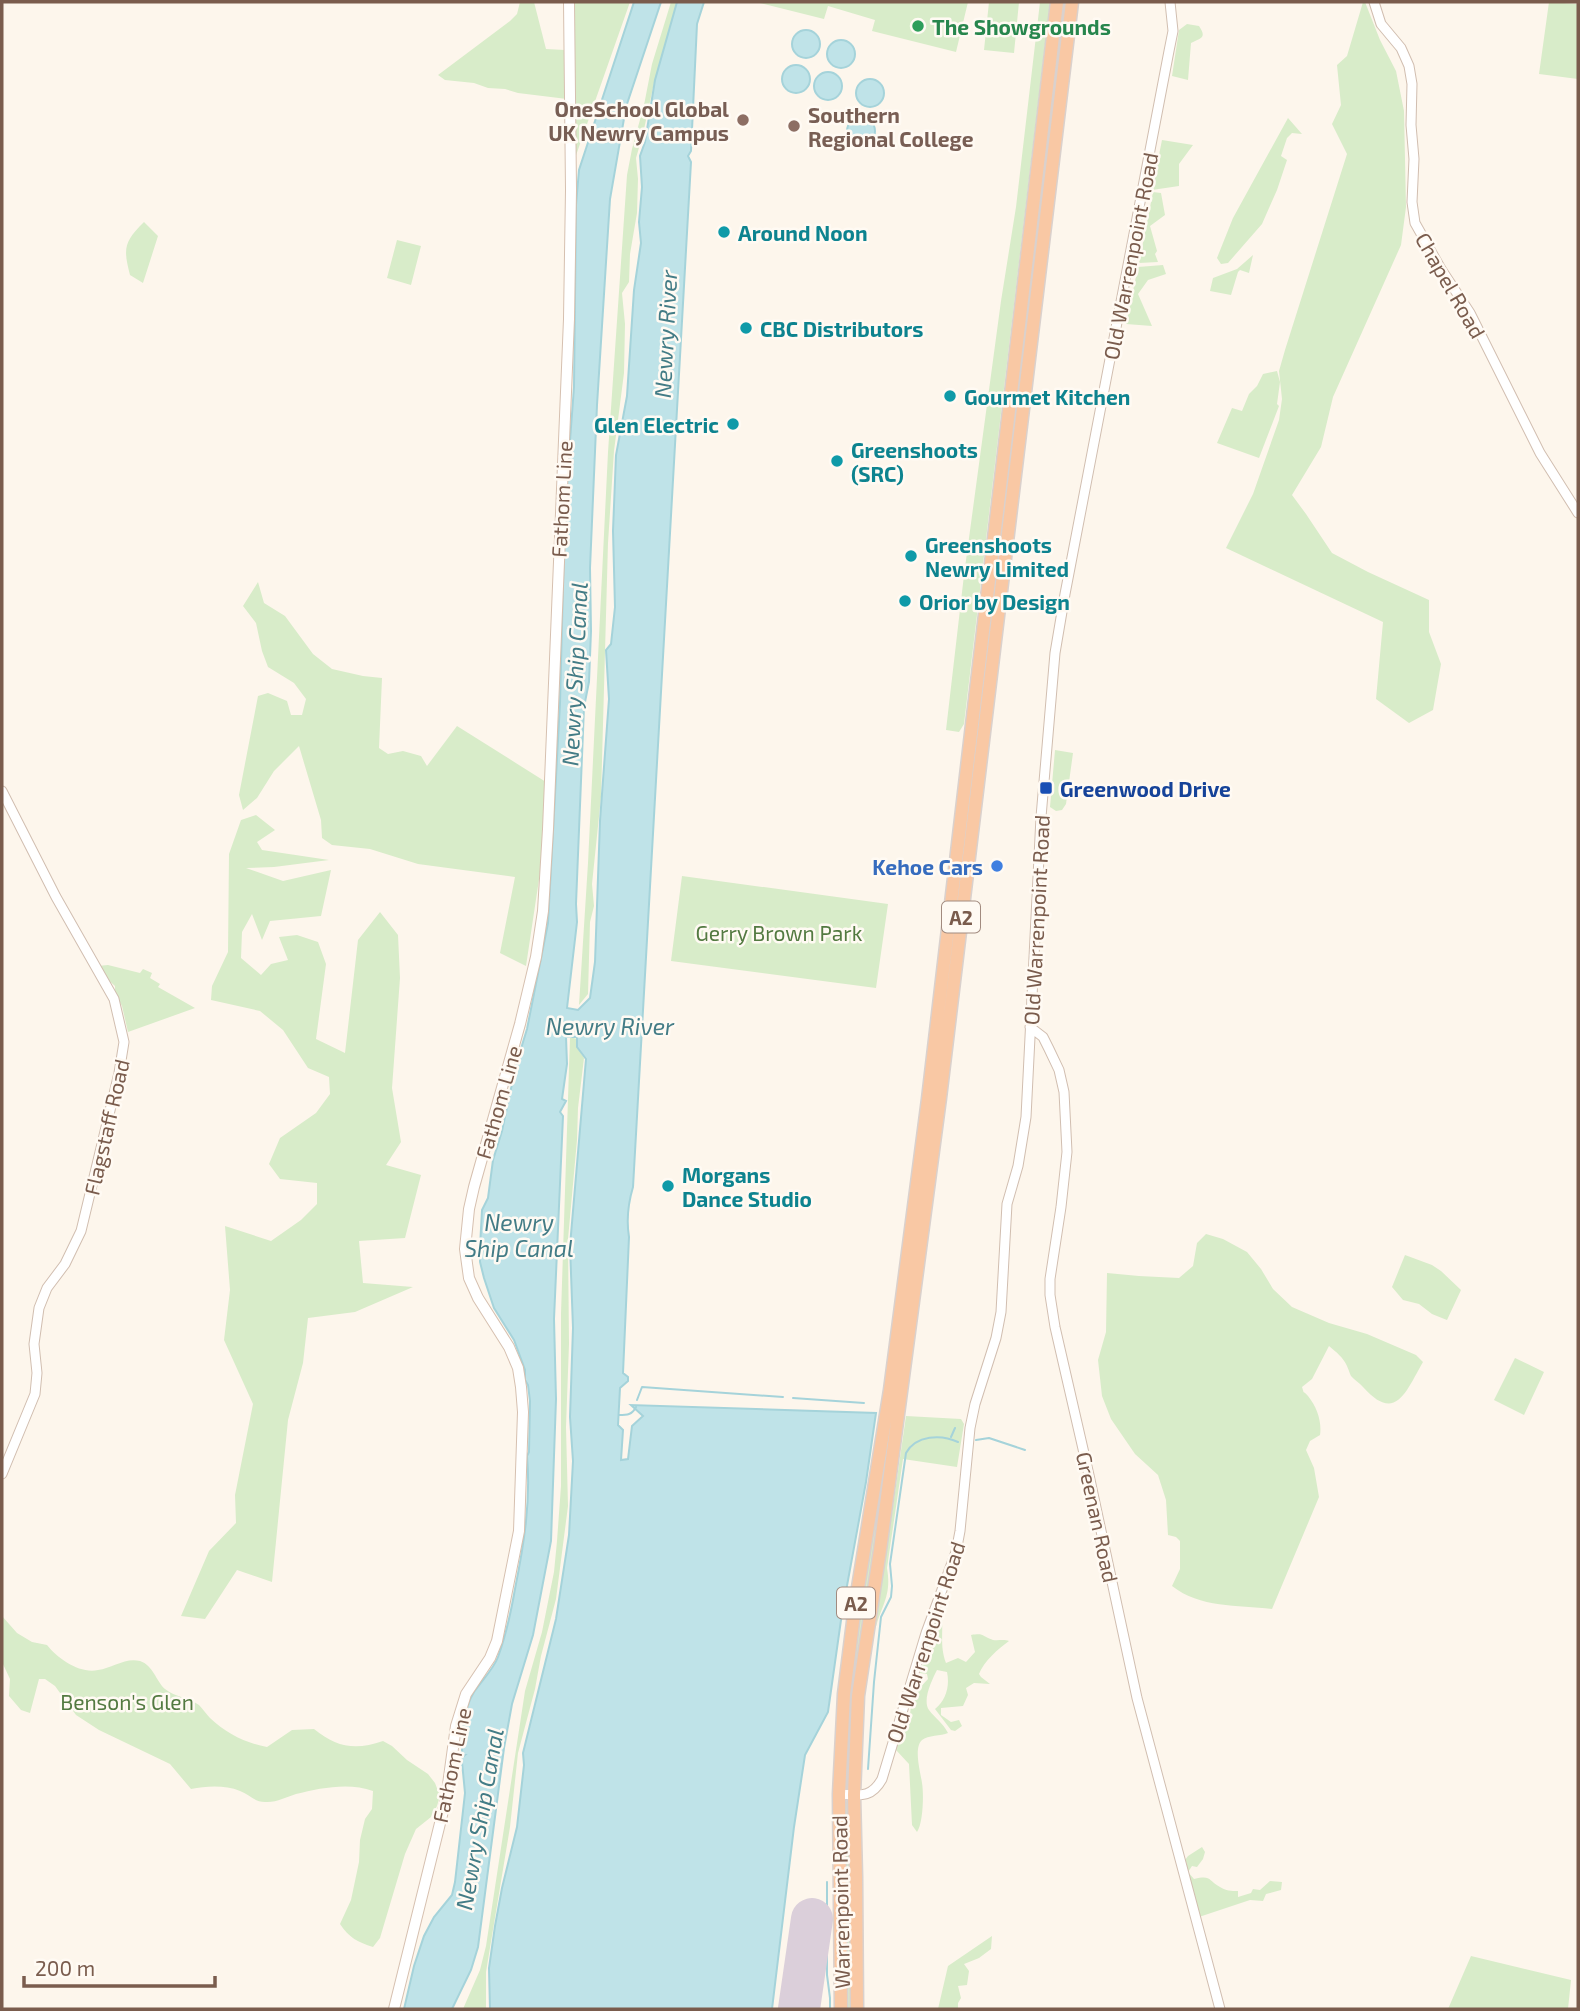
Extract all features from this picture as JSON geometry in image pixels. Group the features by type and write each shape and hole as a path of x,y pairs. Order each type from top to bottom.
{"highway":[{"name":"A2","path":"839,1794 844,1694 855,1606 890,1390 930,1085 1056,2"},
{"name":"A2","path":"854,1795 858,1696 940,1098 1072,2"},
{"name":"Warrenpoint Road","path":"839,1794 841,2009"},
{"name":"Warrenpoint Road","path":"854,1795 857,2009"}],"main road":[{"name":"Fathom Line","path":"394,2009 446,1798 456,1726 467,1694 490,1658 497,1641 519,1531 523,1412 519,1378 509,1347 472,1287 465,1249 474,1186 520,1024 536,957 543,911 567,380 569,2"}],"street":[{"name":"Old Warrenpoint Road","path":"854,1795 873,1792 882,1779 926,1633 956,1552 970,1428 1002,1312 1007,1204 1023,1141 1027,1099 1041,817 1060,618 1173,31 1170,2"},
{"name":"Chapel Road","path":"1374,2 1381,24 1401,48 1409,66 1412,85 1412,202 1415,223 1470,313 1540,453 1578,513"},
{"name":"Flagstaff Road","path":"2,791 56,897 114,999 124,1042 81,1231 65,1264 47,1288 39,1308 34,1344 36,1394 2,1474"},
{"name":"Greenan Road","path":"1030,1027 1043,1037 1059,1070 1064,1092 1067,1152 1049,1295 1137,1698 1220,2009"},
{"path":"839,1794 854,1795"}],"green space":[{"path":"520,2 534,2 546,49 565,50 567,99 445,80 438,75 510,21 517,14"},
{"path":"573,2 630,2 574,161"},
{"path":"671,2 677,2 636,158 637,213 630,254 629,282 622,293 625,324 624,373 614,451 608,543 601,797 592,884 594,906 590,922 588,994 579,1005 608,452 627,175 652,64"},
{"name":"The Showgrounds","path":"756,2 968,2 956,52 872,31 875,20 828,6 824,19"},
{"path":"989,2 1019,2 1014,53 984,50"},
{"path":"1040,2 1050,2 964,724 959,732 946,730 964,575 1016,207"},
{"path":"1062,2 1068,2 850,1784 843,1785 845,1722"},
{"path":"1363,2 1396,71 1404,111 1406,207 1401,245 1333,397 1321,447 1292,495 1332,553 1429,600 1429,632 1441,664 1433,710 1409,723 1376,699 1383,622 1226,548 1253,494 1279,420 1282,399 1279,371 1347,154 1332,124 1341,105 1337,65 1347,56"},
{"path":"1549,2 1578,4 1578,79 1539,74"},
{"path":"1187,24 1199,26 1203,33 1201,38 1191,43 1188,80 1172,76 1179,30"},
{"path":"1288,118 1302,134 1292,133 1287,138 1281,156 1287,160 1262,224 1228,263 1221,264 1217,258 1233,218"},
{"path":"1162,140 1193,145 1179,164 1179,186 1152,190"},
{"path":"1153,192 1161,193 1165,215 1150,226 1158,262 1139,263"},
{"path":"144,222 158,236 143,283 130,275 126,252 132,235"},
{"path":"397,240 421,246 411,285 387,278"},
{"path":"1253,255 1249,273 1240,270 1238,272 1231,295 1210,291 1213,278 1237,269"},
{"path":"1163,265 1166,274 1148,280 1138,294 1152,326 1126,324 1138,267"},
{"path":"1277,371 1280,382 1279,406 1259,458 1217,443 1232,408 1242,411 1249,394 1263,374"},
{"path":"258,582 264,603 285,616 313,654 332,669 382,678 379,748 388,754 403,751 421,756 427,766 457,726 546,782 541,866 526,966 500,953 515,877 418,864 370,849 332,845 322,838 321,820 299,746 274,771 257,798 243,810 239,795 258,696 268,693 287,701 291,715 302,715 306,699 294,683 268,667 256,623 243,606"},
{"path":"1055,750 1073,753 1066,804 1062,810 1056,811 1050,807"},
{"path":"256,815 275,830 257,842 262,850 329,860 246,868 283,881 331,870 321,916 270,921 262,940 252,914 242,932 241,958 261,975 271,964 288,960 279,937 297,935 318,942 326,964 316,1039 345,1053 358,940 380,912 398,935 400,978 392,1088 401,1142 386,1165 421,1175 405,1238 359,1241 363,1283 413,1287 355,1312 308,1318 303,1363 288,1420 272,1582 237,1570 205,1619 181,1616 209,1551 236,1523 235,1495 253,1404 224,1340 230,1290 225,1226 271,1241 301,1220 317,1204 317,1183 280,1179 269,1164 280,1138 316,1113 330,1094 329,1077 308,1068 283,1030 260,1011 211,1000 212,986 228,952 229,854 241,820"},
{"name":"Gerry Brown Park","path":"682,876 888,904 876,988 671,961"},
{"path":"108,965 140,973 143,969 152,973 150,978 160,984 158,987 195,1008 128,1032 115,986 98,966"},
{"path":"570,1037 577,1039 577,1047 584,1058 568,1239 568,1506 556,1599 518,1753 510,1827 486,1972 486,2009 463,2009 480,1970 486,1946 525,1691 542,1632 554,1572 561,1486 561,1314"},
{"path":"1206,1234 1223,1239 1247,1252 1273,1289 1292,1307 1329,1323 1367,1334 1416,1355 1423,1362 1399,1399 1384,1403 1374,1398 1352,1377 1343,1360 1329,1346 1312,1379 1302,1387 1314,1405 1319,1420 1320,1435 1310,1441 1306,1450 1314,1468 1319,1497 1272,1609 1207,1602 1172,1586 1180,1569 1180,1541 1168,1535 1166,1500 1158,1475 1135,1454 1111,1419 1102,1396 1098,1360 1106,1332 1107,1273 1179,1278 1193,1266 1197,1243"},
{"path":"1405,1255 1432,1265 1461,1290 1447,1320 1432,1314 1419,1304 1403,1300 1392,1287"},
{"path":"1515,1358 1544,1372 1524,1415 1494,1400"},
{"path":"906,1416 961,1419 964,1424 957,1467 903,1459 887,1568 887,1594 875,1631"},
{"name":"Benson's Glen","path":"2,1616 17,1633 32,1642 47,1645 63,1660 77,1668 91,1671 130,1660 144,1663 165,1689 199,1705 223,1728 251,1743 267,1747 292,1730 314,1729 330,1740 346,1746 364,1746 383,1741 428,1774 440,1796 437,1806 431,1817 416,1829 405,1854 380,1938 373,1947 354,1939 340,1924 351,1900 359,1862 360,1840 365,1819 372,1809 373,1791 334,1787 296,1794 277,1801 261,1802 243,1792 228,1788 191,1789 170,1764 99,1730 76,1715 55,1686 45,1679 39,1679 30,1713 21,1710 9,1696 10,1679 2,1662"},
{"path":"942,1618 942,1646 946,1663 958,1658 966,1662 975,1652 971,1635 1009,1641 981,1669 979,1674 990,1684 974,1683 966,1688 968,1695 963,1706 941,1708 941,1715 951,1722 959,1720 962,1726 955,1731 951,1730 935,1709 946,1692 947,1672 937,1670 935,1674 927,1706 948,1733 928,1737 919,1744 923,1801 921,1823 917,1832 912,1825 909,1764 896,1750 910,1716 916,1692 928,1679 927,1674 920,1673 936,1620"},
{"path":"849,1800 852,2009 847,2009 846,1802"},
{"path":"1202,1847 1205,1852 1203,1859 1197,1867 1192,1866 1188,1872 1194,1879 1207,1878 1224,1889 1238,1891 1238,1897 1251,1893 1253,1889 1260,1890 1270,1881 1282,1882 1281,1890 1266,1894 1263,1901 1250,1900 1199,1917 1192,1887 1184,1869 1188,1856"},
{"path":"992,1936 991,1949 964,1964 969,1971 967,1985 958,1986 961,1998 958,2009 938,2009 948,1966"},
{"path":"1471,1956 1571,1980 1568,2009 1448,2009"}],"water":[{"path":"634,2 661,2 626,107 610,199 597,405 590,568 591,631 589,682 584,707 577,922 567,1008 578,1010 590,998 595,962 600,821 609,699 606,650 611,644 615,607 613,531 616,455 627,396 634,290 641,243 640,156 645,142 655,80 677,2 704,2 697,24 691,151 688,156 691,162 633,1187 628,1218 623,1373 628,1377 628,1381 620,1388 618,1425 623,1430 621,1460 628,1459 632,1426 643,1416 631,1405 876,1413 828,1712 805,1755 772,2009 490,2009 489,1968 502,1888 517,1827 523,1753 556,1619 569,1535 573,1461 570,1417 573,1328 570,1246 586,1059 577,1047 577,1037 566,1037 567,1064 562,1099 566,1101 560,1112 563,1116 554,1319 556,1399 551,1541 533,1635 512,1704 478,1947 471,1970 452,2009 404,2009 424,1936 434,1917 452,1895 465,1793 462,1762 458,1761 465,1755 462,1755 462,1747 465,1714 470,1699 493,1666 501,1649 512,1606 526,1522 530,1401 528,1385 514,1340 494,1308 484,1278 480,1262 482,1210 488,1198 493,1160 527,1029 548,923 560,703 565,507 574,387 576,205 579,170"},
{"path":"806,30 816,34 820,44 816,54 806,58 796,54 792,44 796,34"},
{"path":"841,40 851,44 855,54 851,64 841,68 831,64 827,54 831,44"},
{"path":"796,65 806,69 810,79 806,89 796,93 786,89 782,79 786,69"},
{"path":"828,72 838,76 842,86 838,96 828,100 818,96 814,86 818,76"},
{"path":"870,79 880,83 884,93 880,103 870,107 860,103 856,93 860,83"},
{"path":"861,117 871,121 875,131 871,141 861,145 851,141 847,131 851,121"}],"waterway":[{"path":"637,1400 642,1387 783,1397"},
{"path":"793,1398 864,1403"},
{"path":"619,1415 629,1414 636,1407"},
{"path":"951,1437 955,1428"},
{"path":"868,1769 881,1617 891,1597 890,1564 906,1453 916,1443 929,1438 958,1442"},
{"path":"976,1440 989,1438 1025,1450"},
{"path":"827,1882 827,1975 830,2009"}],"runway":[{"path":"799,2009 812,1919"}],"place":[{"name":"The Showgrounds","path":"918,26"},
{"name":"OneSchool Global UK Newry Campus","path":"743,120"},
{"name":"Southern Regional College","path":"794,126"},
{"name":"Around Noon","path":"724,232"},
{"name":"CBC Distributors","path":"746,328"},
{"name":"Gourmet Kitchen","path":"950,396"},
{"name":"Glen Electric","path":"733,424"},
{"name":"Greenshoots (SRC)","path":"837,461"},
{"name":"Greenshoots Newry Limited","path":"911,556"},
{"name":"Orior by Design","path":"905,601"},
{"name":"Greenwood Drive","path":"1046,788"},
{"name":"Kehoe Cars","path":"997,866"},
{"name":"Morgans Dance Studio","path":"668,1186"}],"water label":[{"name":"Newry River","path":"665,334"},
{"name":"Newry Ship Canal","path":"574,674"},
{"name":"Newry River","path":"610,1026"},
{"name":"Newry Ship Canal","path":"519,1235"},
{"name":"Newry Ship Canal","path":"479,1819"}]}
